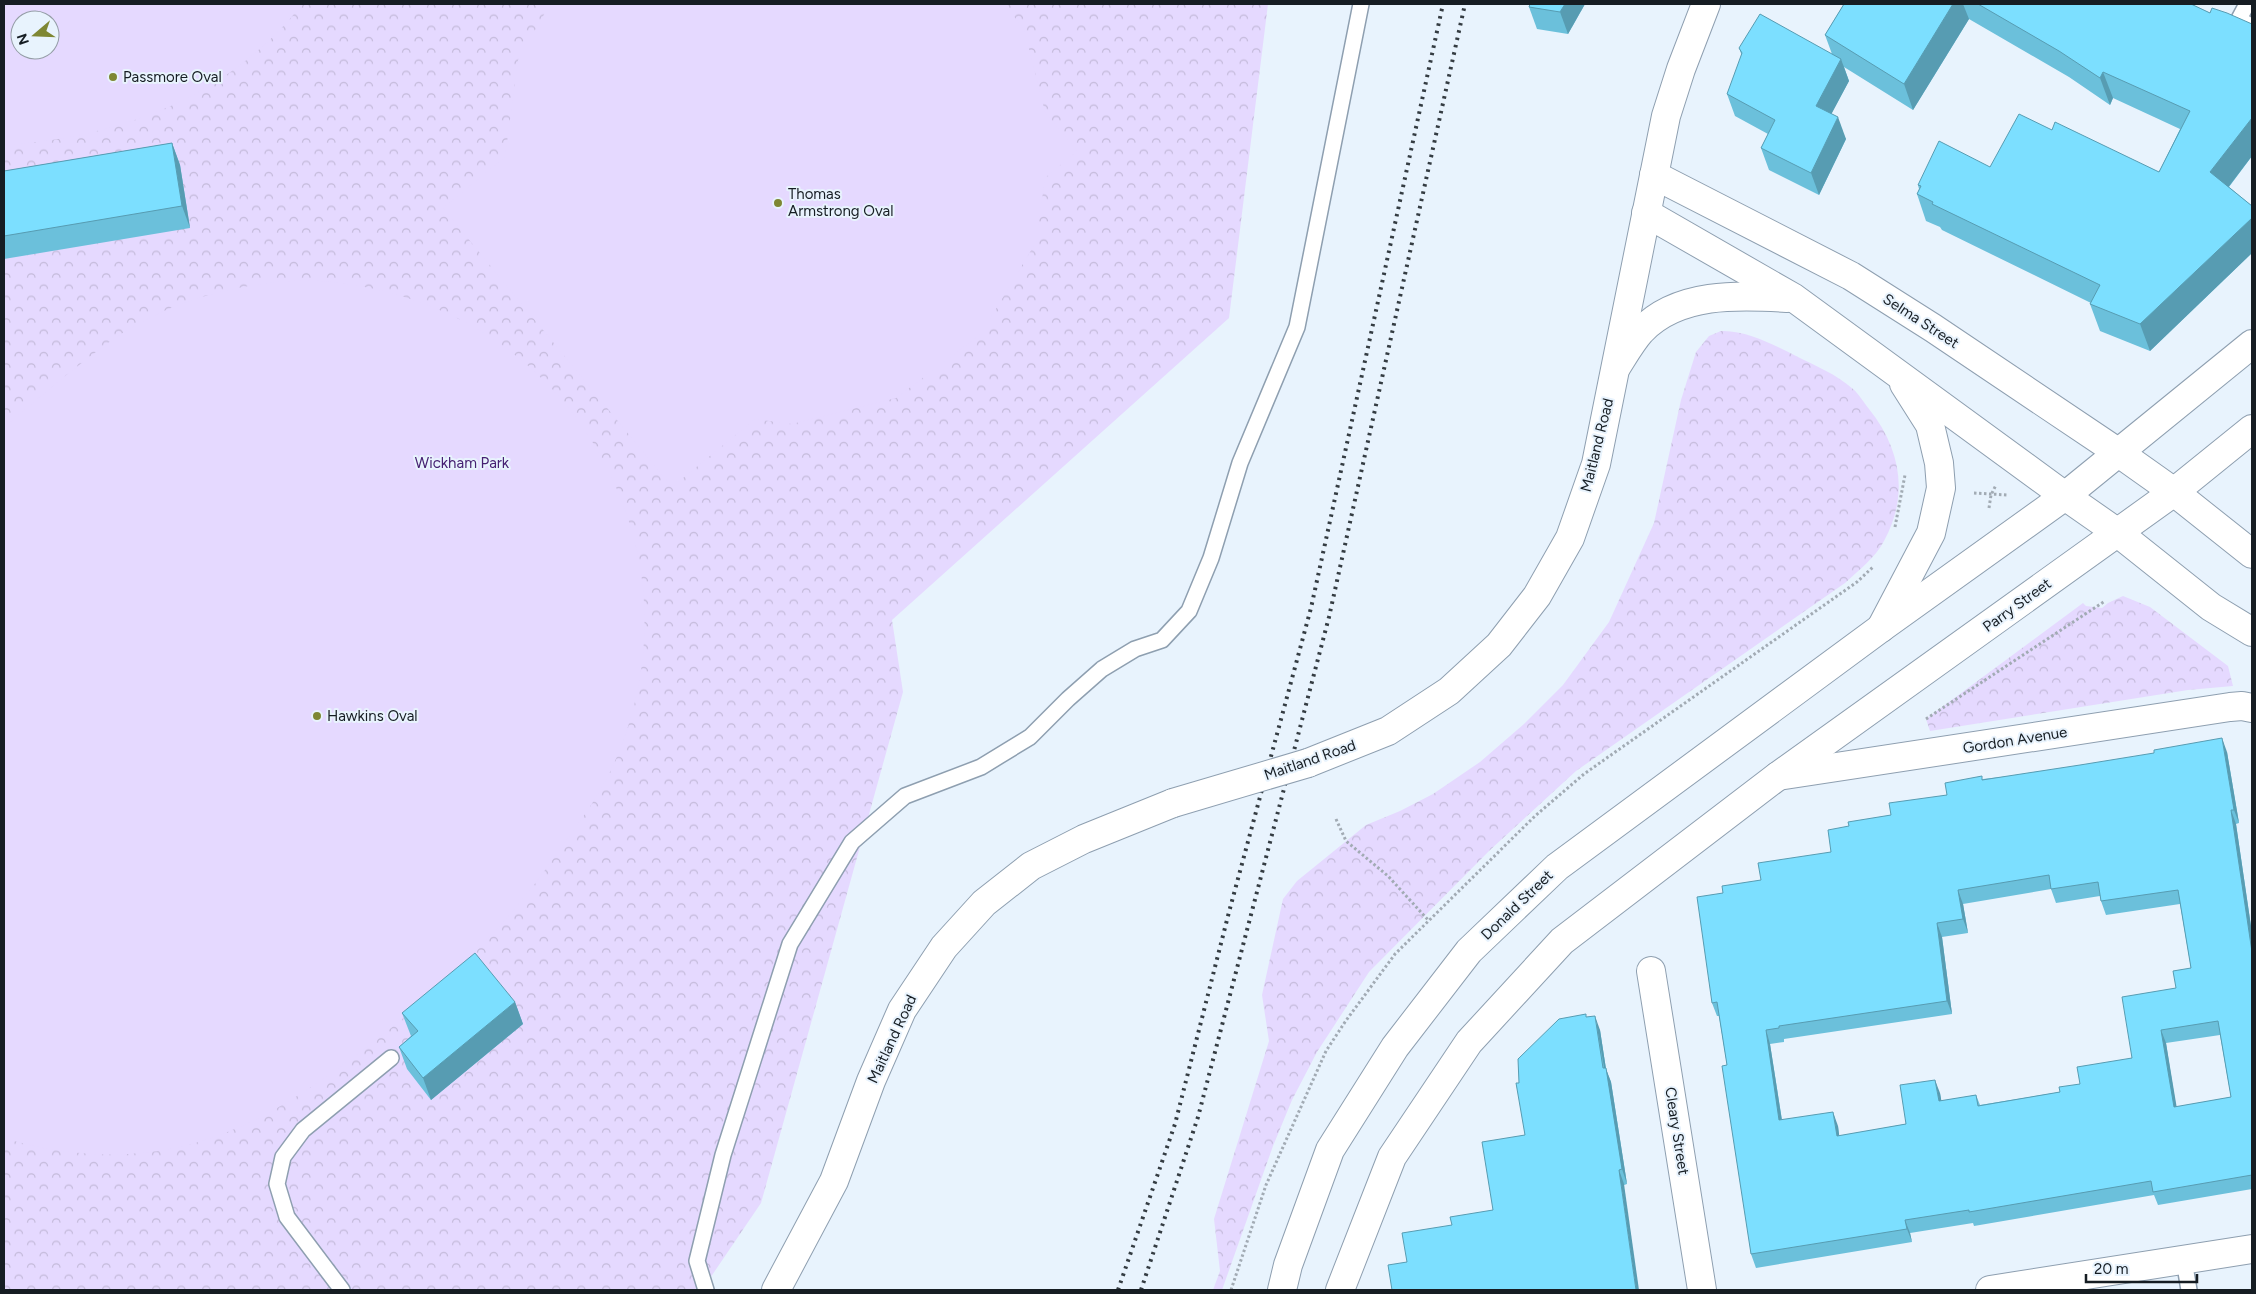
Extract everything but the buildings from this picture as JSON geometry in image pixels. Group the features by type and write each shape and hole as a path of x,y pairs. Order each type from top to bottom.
{"main road":[{"name":"Maitland Road","path":"776,1290 834,1181 871,1081 902,1010 944,947 984,903 1031,866 1084,839 1173,803 1308,763 1388,731 1450,691 1499,645 1531,603 1570,538 1596,464 1670,101 1706,4"},
{"name":"Selma Street","path":"1654,175 1851,276 1933,328 2174,492"},
{"path":"1646,213 1794,298 2065,496 2118,532 2211,607 2252,632"},
{"path":"1616,366 1641,331 1666,313 1690,303 1714,297 1739,295 1794,298"},
{"path":"1881,628 2065,496 2252,344"},
{"path":"1881,628 1931,533 1941,488 1930,425 1896,371"},
{"name":"Parry Street","path":"1778,776 2174,492 2252,429"},
{"path":"2174,492 2252,554"},
{"name":"Donald Street","path":"1282,1290 1288,1265 1330,1150 1395,1047 1469,951 1557,867 1881,628"},
{"name":"Gordon Avenue","path":"1778,776 2230,707 2242,706 2252,708"},
{"path":"1340,1290 1392,1157 1469,1042 1562,941 1778,776"},
{"name":"Cleary Street","path":"1652,971 1702,1290"},
{"path":"1990,1290 2252,1249"}],"lane":[{"path":"706,1290 697,1261 723,1155 790,944 852,842 905,796 981,767 1030,737 1068,699 1102,669 1135,649 1162,640 1189,611 1211,558 1240,463 1298,327 1361,4"},
{"path":"2247,4 2239,19 2252,27"},
{"path":"342,1290 287,1218 277,1184 283,1157 303,1130 391,1058"},
{"path":"2184,1260 2189,1290"}],"path":[{"path":"1989,508 1990,495 1994,486"},
{"path":"1926,719 2105,601"},
{"path":"1336,818 1346,841 1388,876 1429,921"}],"green space":[{"name":"Wickham Park","path":"4,4 1268,4 1229,318 892,620 903,692 761,1203 702,1290 4,1290"},
{"name":"Passmore Oval","path":"4,4 302,4 273,36 241,64 206,88 169,107 129,122 89,133 47,141 4,145"},
{"name":"Thomas Armstrong Oval","path":"550,4 1004,4 1024,29 1045,112 1077,151 1045,178 1036,242 981,334 896,398 792,424 755,419 672,487 443,208 505,157 518,60"},
{"name":"Hawkins Oval","path":"307,280 342,283 376,289 441,311 472,326 528,365 553,390 579,422 602,458 620,495 633,535 640,565 644,596 643,657 631,718 621,748 592,804 523,899 482,945 438,988 391,1028 343,1065 293,1099 240,1127 212,1138 161,1150 138,1153 93,1154 48,1149 4,1138 4,427 108,343 154,316 178,305 228,290 254,285"},
{"path":"1721,331 1740,333 1779,347 1833,375 1859,396 1880,424 1894,456 1898,473 1897,507 1884,541 1871,558 1845,583 1576,771 1490,850 1369,972 1317,1052 1292,1100 1273,1146 1222,1290 1213,1290 1220,1271 1214,1219 1269,1041 1262,995 1283,899 1297,881 1366,825 1400,811 1433,794 1480,762 1524,724 1563,685 1609,622 1654,523 1681,400 1696,352 1709,336"},
{"path":"2123,596 2150,607 2228,666 2233,686 2188,690 1930,731 1926,719 2083,603 2086,606 2102,608"}],"railway":[{"path":"1118,1290 1175,1124 1229,912 1311,608 1443,4"},
{"path":"1141,1290 1198,1117 1329,617 1465,4"}],"place":[{"name":"Passmore Oval","path":"113,77"},
{"name":"Thomas Armstrong Oval","path":"778,203"},
{"name":"Hawkins Oval","path":"317,716"}]}
